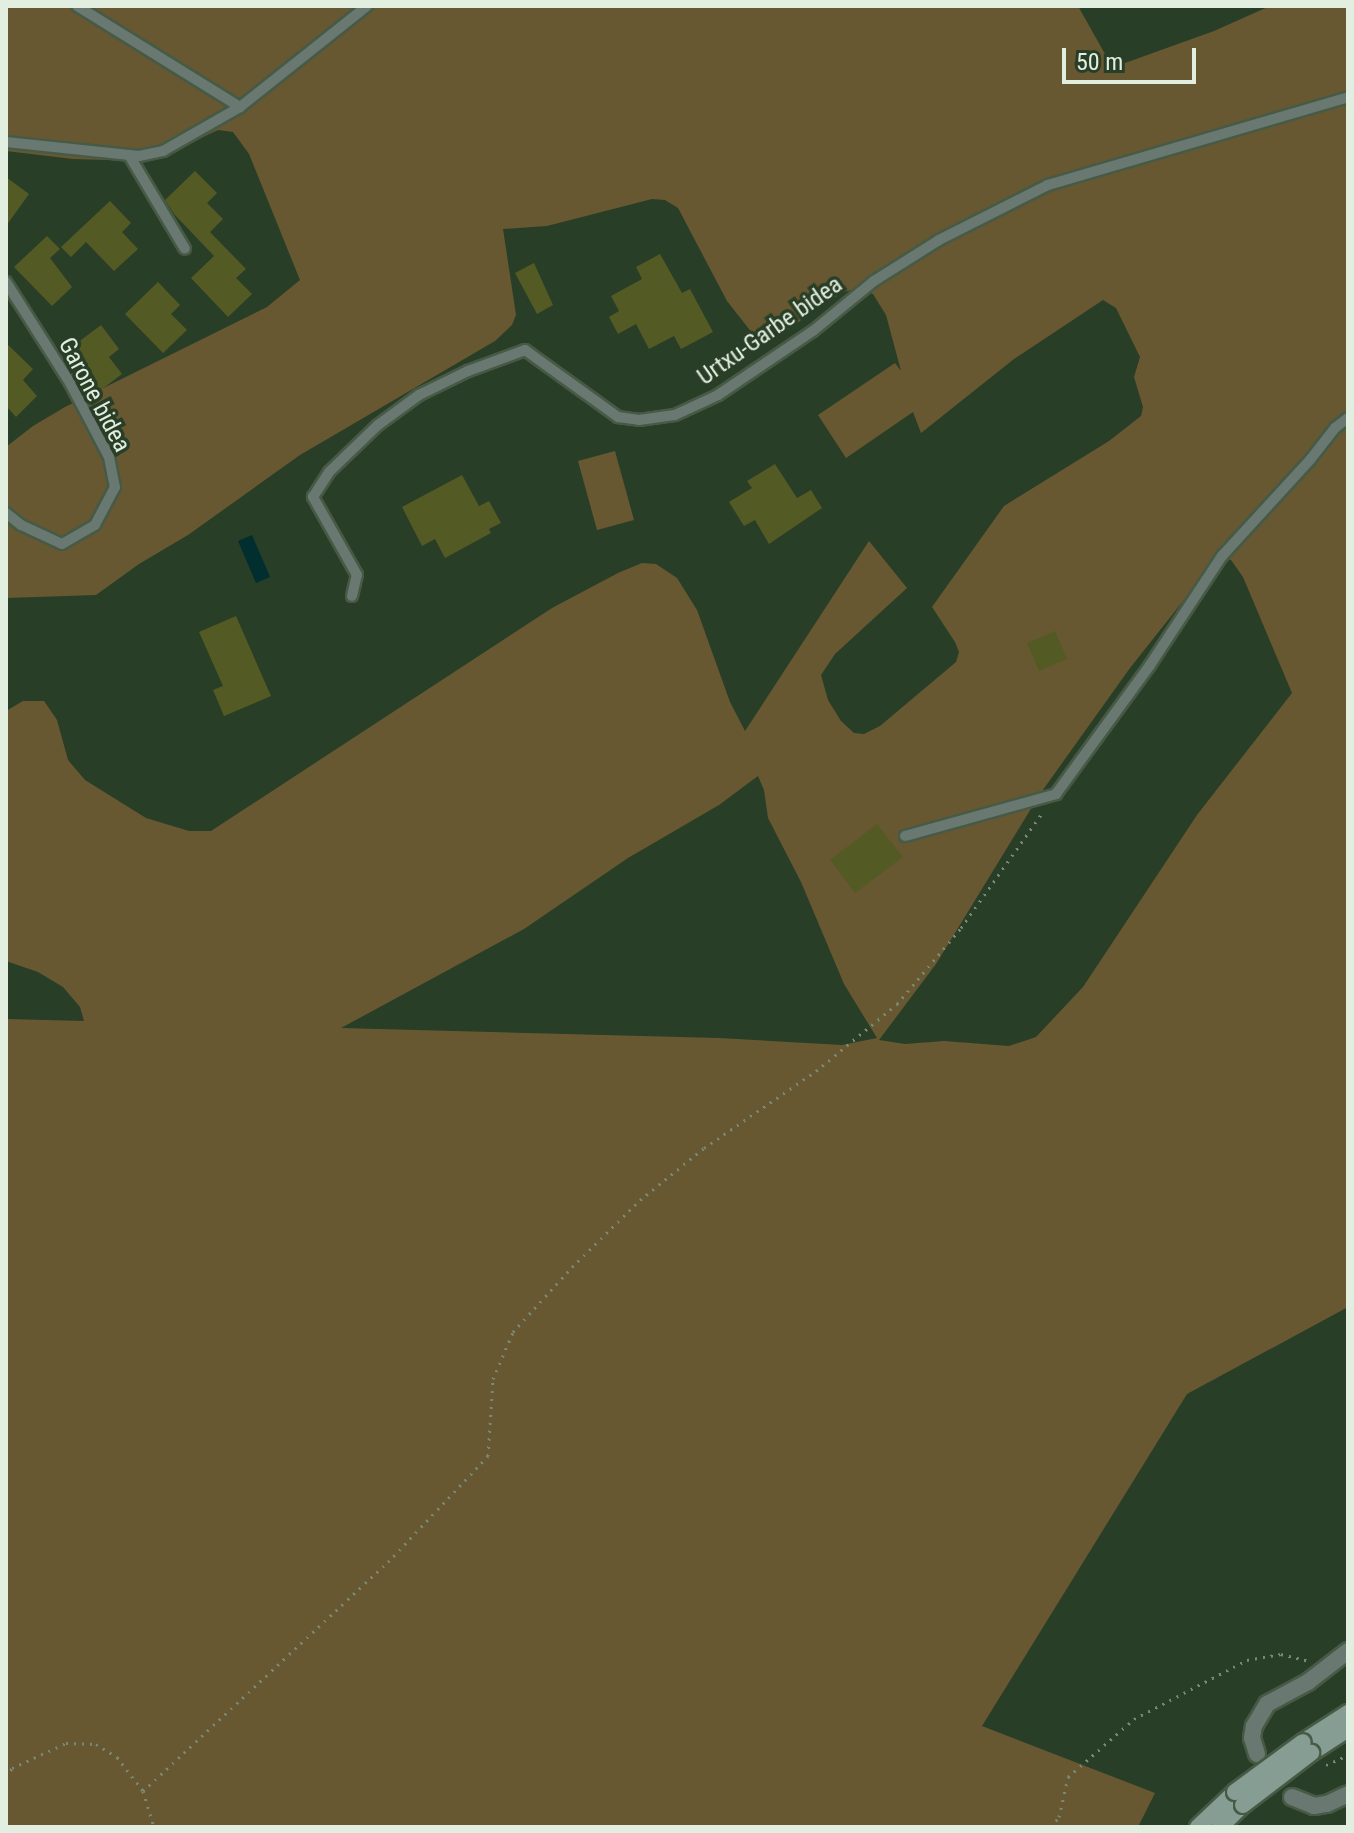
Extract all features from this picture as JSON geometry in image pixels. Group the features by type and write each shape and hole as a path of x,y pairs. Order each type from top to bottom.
{"main road":[{"path":"1198,1827 1307,1748 1348,1713"},
{"path":"1307,1748 1344,1734"},
{"path":"1220,1827 1239,1799"}],"street":[{"path":"1257,1754 1252,1738 1259,1713 1267,1704 1348,1651"},
{"path":"1292,1797 1314,1806 1327,1804 1348,1794"}],"lane":[{"path":"77,6 240,107"},
{"path":"6,142 129,155 163,151 240,107 367,6"},
{"name":"Urtxu-Garbe bidea","path":"352,596 357,575 313,497 329,472 368,434 419,395 468,371 525,350 618,417 639,420 675,415 718,395 813,331 900,264 1048,185 1348,97"},
{"path":"129,155 185,249"},
{"name":"Garone bidea","path":"6,282 70,383 109,457 115,487 95,525 62,544 21,525 6,513"},
{"path":"905,836 1056,794 1150,665 1222,556 1310,460 1335,428 1348,418"}],"path":[{"path":"143,1791 388,1562 488,1456 493,1379 513,1332 572,1267 640,1200 704,1148 816,1071 897,1004 961,928 1056,794"},
{"path":"1051,1827 1059,1817 1068,1777 1134,1719 1247,1660 1281,1654 1308,1660 1323,1670"},
{"path":"6,1777 12,1768 66,1743 96,1744 117,1757 143,1791 154,1827"},
{"path":"1315,1770 1348,1755"}],"shaded area":[{"path":"6,6 1078,6 1105,54 1125,63 1214,31 1270,6 1348,6 1348,1307 1187,1394 982,1726 1155,1793 1138,1827 6,1827 6,1019 84,1021 80,1007 63,987 38,972 6,961 6,711 23,701 44,701 57,720 68,760 85,780 146,818 189,831 211,831 552,608 642,563 656,564 677,578 697,610 730,702 745,731 869,541 907,588 835,654 821,675 828,700 841,721 854,733 864,734 880,726 956,662 959,652 955,642 932,607 1004,506 1109,441 1141,416 1143,407 1134,377 1140,357 1116,308 1103,300 1014,359 921,433 913,412 846,458 818,415 895,363 901,371 886,315 873,294 861,288 843,292 775,338 756,338 727,301 678,208 665,200 652,199 547,226 503,229 516,315 512,325 495,341 300,455 188,535 139,564 96,595 6,598 6,447 65,407 267,307 300,280 249,154 233,132 218,130 165,155 138,161 73,159 6,151","holes":["1218,557 1231,560 1243,577 1292,693 1197,815 1083,987 1036,1037 1009,1046 944,1041 905,1044 879,1040 936,964 1040,794 1130,668","758,776 764,790 768,818 801,882 844,984 877,1038 842,1045 719,1038 341,1028 524,929 628,858 719,805"]},
{"path":"615,451 634,520 597,530 578,461"}],"water":[{"path":"252,535 270,577 256,583 238,541"}],"building":[{"path":"195,171 217,193 207,203 223,219 210,232 246,269 236,278 252,294 228,317 191,278 214,256 174,214 165,200"},
{"path":"6,177 29,194 6,226"},
{"path":"110,201 131,223 122,232 138,249 114,271 86,242 71,257 61,247"},
{"path":"47,236 60,249 50,258 72,287 52,306 14,267"},
{"path":"660,254 682,293 690,289 713,332 681,349 674,336 649,349 636,324 618,334 609,317 619,311 611,296 642,279 636,267"},
{"path":"534,263 553,305 537,314 515,273"},
{"path":"158,282 180,305 171,314 187,330 163,353 125,314"},
{"path":"101,325 119,349 109,357 122,374 97,393 65,352"},
{"path":"6,343 33,369 23,380 37,396 16,417 6,406"},
{"path":"775,464 797,498 811,490 822,508 769,544 755,520 744,526 729,502 752,488 747,481"},
{"path":"462,475 479,506 489,501 501,523 489,529 491,533 445,558 435,539 422,546 402,507"},
{"path":"236,616 271,696 224,716 213,690 223,686 199,632"},
{"path":"1055,631 1067,659 1039,671 1027,643"},
{"path":"877,824 903,857 855,893 830,860"}]}
